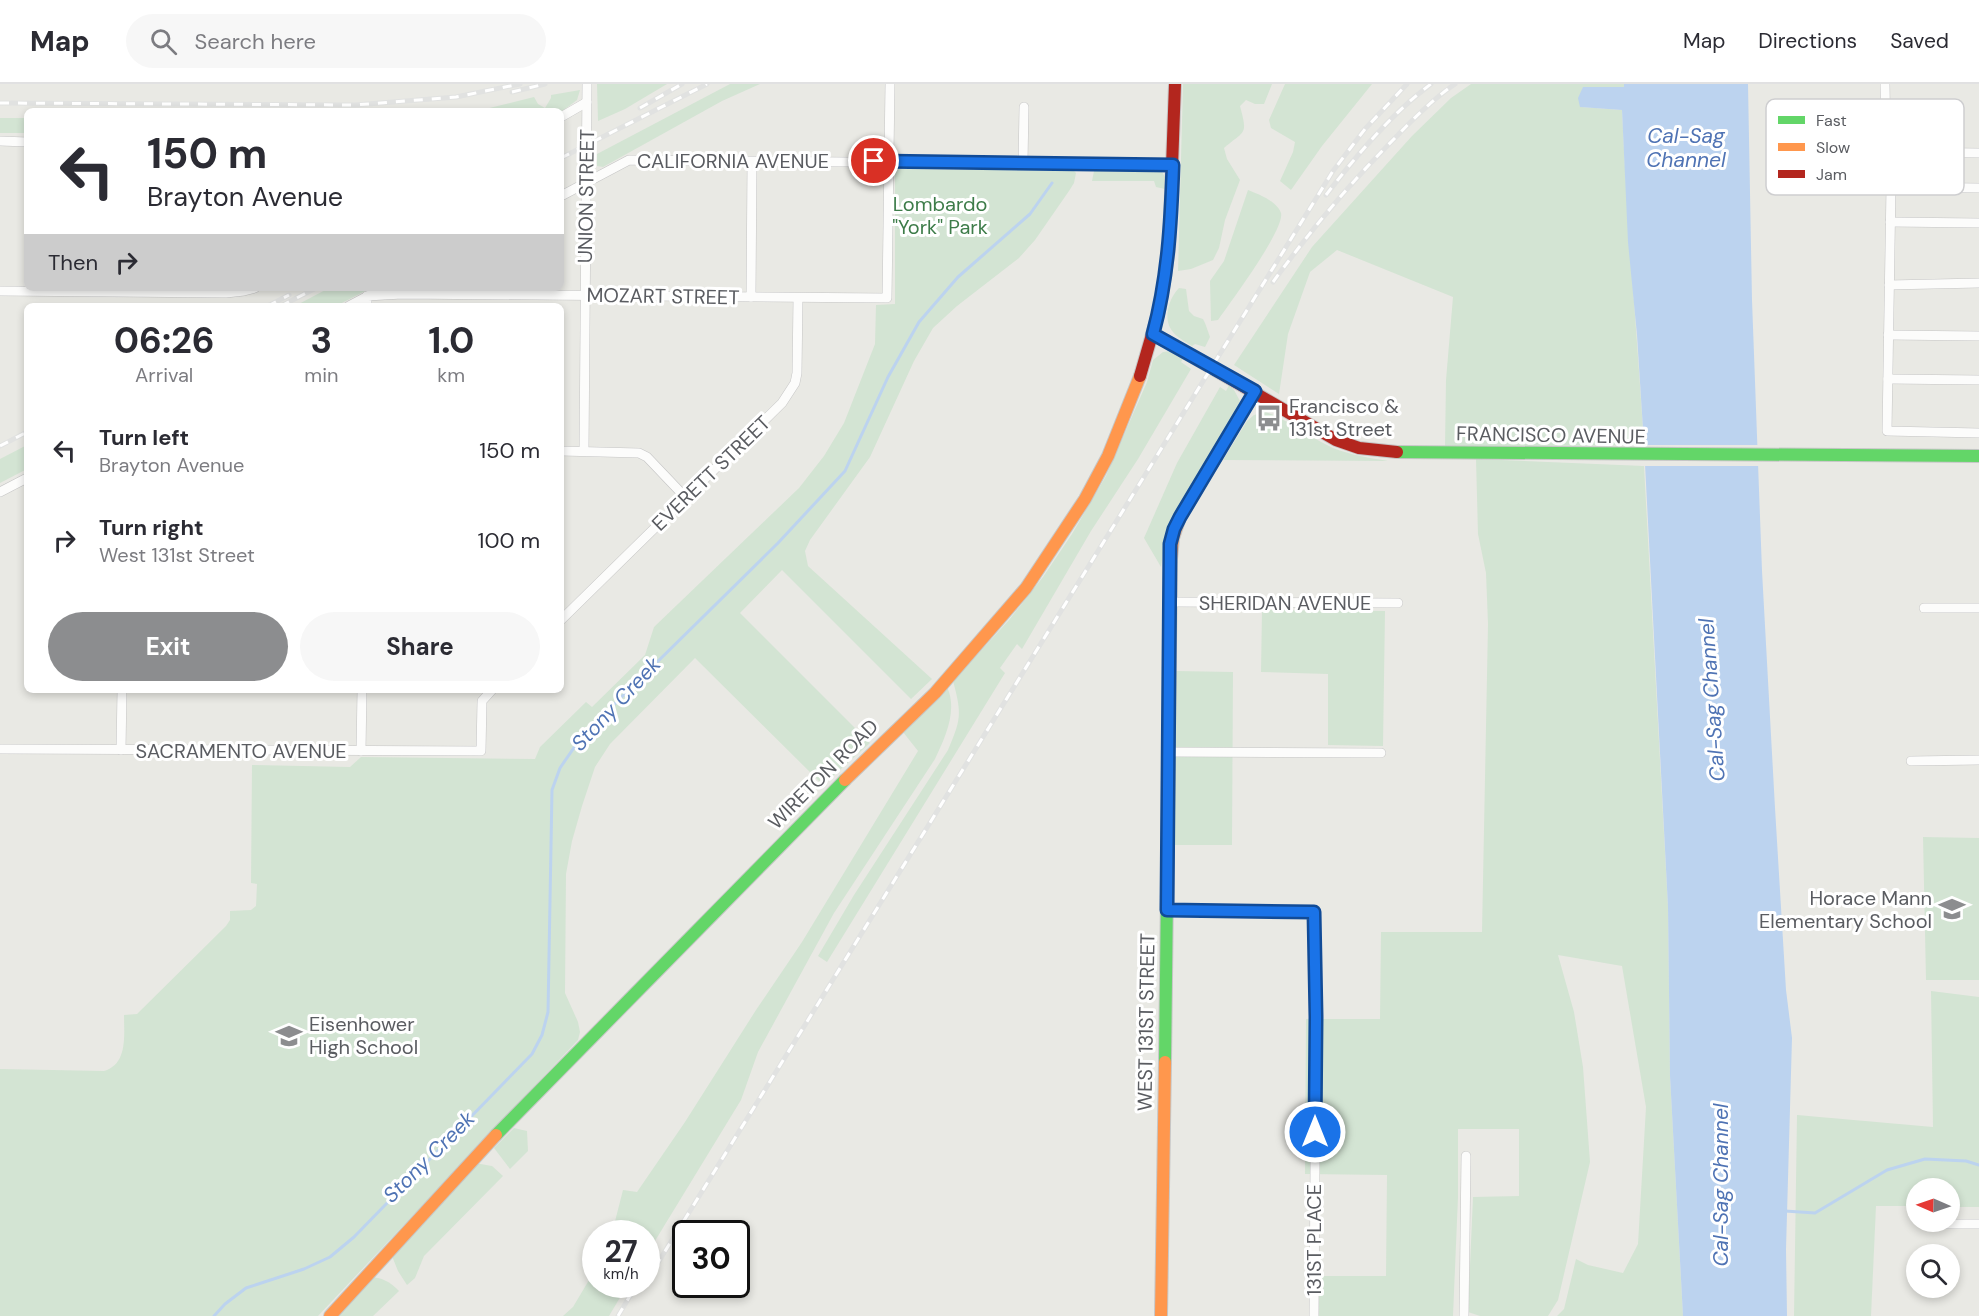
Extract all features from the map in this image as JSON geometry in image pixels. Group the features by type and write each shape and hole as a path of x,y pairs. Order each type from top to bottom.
{"street":[{"name":"UNION STREET","path":"584,451 587,84"},
{"path":"889,161 890,84"},
{"name":"WIRETON ROAD","path":"330,1316 483,1148 715,914 816,808 935,693 1026,588 1086,499 1108,456 1137,385 1153,334 1164,288 1169,249 1174,84"},
{"path":"1885,84 1885,99"},
{"path":"564,115 587,102"},
{"path":"1023,163 1024,107"},
{"path":"0,141 24,142"},
{"path":"1964,153 1979,153"},
{"name":"CALIFORNIA AVENUE","path":"564,194 629,160 1173,165"},
{"name":"MOZART STREET","path":"367,301 402,294 888,298 889,161"},
{"path":"751,297 752,162"},
{"path":"1964,188 1979,188"},
{"path":"1891,195 1887,431 1979,433"},
{"path":"1890,222 1979,223"},
{"path":"1889,285 1979,283"},
{"path":"0,291 226,293 238,291"},
{"path":"367,301 379,291"},
{"name":"EVERETT STREET","path":"564,617 790,393 797,373 798,298"},
{"name":"FRANCISCO AVENUE","path":"1153,334 1255,391 1336,440 1359,448 1389,452 1979,456"},
{"path":"1888,335 1979,336"},
{"path":"1888,379 1979,380"},
{"name":"WEST 131ST STREET","path":"1161,1316 1170,544 1174,529 1255,391"},
{"path":"564,451 639,453 647,457 686,498"},
{"path":"0,492 24,480"},
{"name":"SHERIDAN AVENUE","path":"1171,602 1398,603"},
{"path":"1924,608 1979,608"},
{"path":"121,750 122,693"},
{"path":"361,751 362,693"},
{"name":"SACRAMENTO AVENUE","path":"0,749 481,751 482,701 489,693"},
{"path":"1169,752 1381,753"},
{"path":"1911,761 1979,760"},
{"name":"131ST PLACE","path":"1167,910 1314,912 1316,1017 1314,1316"},
{"path":"1464,1316 1466,1156"},
{"path":"1960,1224 1979,1224"}],"green space":[{"path":"597,84 667,84 625,109 598,121"},
{"path":"730,84 760,84 722,101 603,167 597,166 597,154"},
{"path":"1183,84 1272,84 1264,104 1255,104 1246,100 1240,106 1244,123 1243,132 1224,148 1227,159 1240,180 1225,220 1219,248 1213,260 1191,269 1178,271"},
{"path":"1285,84 1372,84 1322,146 1291,190 1280,181 1295,142 1271,128 1269,120"},
{"path":"1471,84 1624,84 1624,87 1583,87 1581,107 1622,110 1644,445 1445,447 1446,380 1453,297 1337,250 1310,272 1288,334 1279,394 1234,365 1312,247 1412,136 1451,98"},
{"path":"580,90 577,100 564,110 545,108 551,95"},
{"path":"534,97 538,104 545,108 489,108"},
{"path":"0,118 24,118 24,133 0,133"},
{"name":"Eisenhower High School","path":"895,169 1074,171 1076,173 1069,191 1035,240 1019,258 957,306 933,328 914,361 870,457 810,540 805,551 808,566 932,679 911,699 782,570 740,613 870,743 823,785 695,658 610,744 595,767 572,841 566,874 565,993 578,1022 580,1032 578,1040 318,1316 0,1316 0,1069 104,1071 112,1067 117,1062 123,1048 124,1015 137,1014 226,926 230,920 230,911 251,910 256,906 257,884 251,883 252,765 350,767 361,757 535,759 540,747 586,702 592,707 645,655 654,627 799,488 824,456 844,423 875,344 876,305 895,304"},
{"path":"1094,171 1162,172 1165,177 1165,189 1156,187 1154,181 1092,181"},
{"path":"1248,190 1276,205 1281,213 1280,221 1275,234 1244,283 1218,320 1211,321 1210,281 1224,261"},
{"path":"1179,288 1186,289 1189,311 1194,316 1203,319 1205,323 1210,337 1205,347 1195,344 1192,346 1177,336 1170,327 1168,309 1172,297"},
{"path":"323,291 365,291 342,303 301,303"},
{"path":"1171,351 1184,357 1181,362 1191,369 1138,459 1091,531 1022,649 1017,644 1000,668 1005,673 827,962 818,956 854,895 948,750 959,716 953,681 1009,620 1043,577 1072,534 1106,476 1147,382 1153,360 1163,352"},
{"path":"1229,385 1240,401 1233,417 1175,513 1166,532 1161,567 1144,538 1177,463 1220,387 1226,391"},
{"path":"1266,412 1333,448 1388,461 1223,460 1247,421 1254,415"},
{"path":"24,447 24,471 0,483 0,459"},
{"path":"1476,459 1644,466 1668,907 1670,1076 1683,1316 1557,1316 1564,1309 1576,1259 1588,1265 1623,1273 1638,1244 1646,1107 1622,966 1558,955 1574,1012 1583,1067 1590,1162 1558,1300 1548,1316 1480,1316 1468,1312 1473,1197 1519,1196 1519,1129 1458,1129 1458,1197 1453,1316 1318,1316 1317,1276 1386,1276 1387,1175 1305,1174 1306,1019 1380,1019 1381,932 1482,932 1488,624 1486,573 1478,534"},
{"path":"1262,610 1385,611 1383,746 1328,745 1328,674 1261,672"},
{"path":"1176,671 1233,672 1232,845 1173,845"},
{"path":"947,687 951,714 935,759 834,913 758,1052 741,1100 660,1233 660,1220 615,1220 623,1190 637,1192 685,1122 802,942 918,751 903,732"},
{"name":"Horace Mann Elementary School","path":"1923,837 1979,838 1979,980 1926,980"},
{"path":"1931,991 1979,997 1979,1207 1960,1207 1960,1178 1906,1178 1906,1206 1876,1206 1871,1316 1794,1316 1797,1115 1933,1127"},
{"path":"514,1128 527,1131 528,1151 510,1169 494,1148"},
{"path":"475,1163 492,1166 503,1176 424,1256 415,1278 407,1285 392,1256"},
{"path":"369,1277 386,1281 399,1291 373,1316 336,1316"},
{"path":"582,1292 582,1298 620,1298 609,1316 563,1316 573,1307"}],"water":[{"name":"Cal-Sag Channel","path":"1624,84 1748,84 1752,300 1762,571 1786,990 1792,1038 1786,1249 1787,1316 1683,1316 1670,1076 1668,907 1644,445 1628,242 1622,110 1580,107 1578,98 1583,87 1624,87"}],"pier":[{"path":"1641,445 1760,445 1761,466 1641,466"}],"waterway":[{"name":"Stony Creek","path":"214,1316 246,1288 304,1269 330,1257 354,1237 532,1054 542,1035 548,1012 552,790 560,768 582,736 778,543 845,471 888,377 919,322 958,277 1030,214 1052,183"},
{"path":"1785,1211 1815,1213 1887,1170 1925,1159 1966,1161 1979,1165"}],"railway":[{"path":"0,103 355,105 456,97 520,84"},
{"path":"512,92 545,84"},
{"path":"640,108 682,84"},
{"path":"564,156 707,84"},
{"path":"660,1259 1333,171 1365,129 1407,84"},
{"path":"1326,195 1375,136 1402,108 1431,84"},
{"path":"1273,282 1346,190 1416,117 1455,84"},
{"path":"287,303 310,291"},
{"path":"274,303 289,295"},
{"path":"0,446 24,434"},
{"path":"618,1316 629,1298"}],"traffic: fast":[{"path":"1397,452 1979,456"},
{"path":"1165,1062 1171,559"},
{"path":"496,1135 845,780"}],"traffic: slow":[{"path":"845,780 935,693 1026,588 1085,499 1108,456 1140,376"},
{"path":"1171,559 1173,538 1180,517 1255,391"},
{"path":"1161,1316 1165,1062"},
{"path":"330,1316 496,1135"}],"traffic: jam":[{"path":"1140,376 1160,307 1169,249 1175,84"},
{"path":"1153,334 1336,440 1359,448 1397,452"}],"place":[{"name":"Francisco & 131st Street","path":"1269,418"},
{"name":"Horace Mann Elementary School","path":"1952,909"},
{"name":"Eisenhower High School","path":"289,1036"}],"route":[{"path":"874,161 1173,165 1166,275 1153,334 1255,391 1180,517 1170,544 1167,910 1314,912 1315,1132"}],"park label":[{"name":"Lombardo \"York\" Park","path":"940,216"}]}
